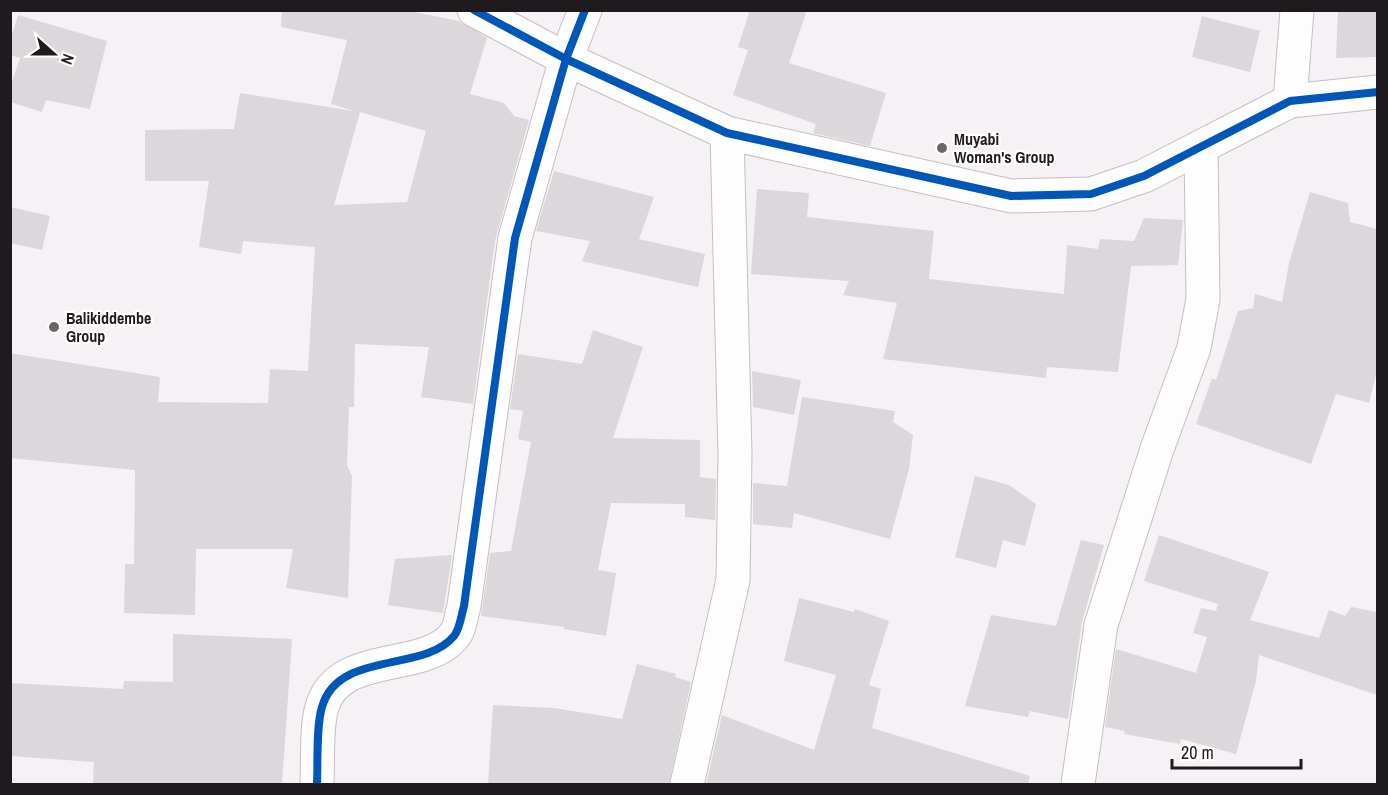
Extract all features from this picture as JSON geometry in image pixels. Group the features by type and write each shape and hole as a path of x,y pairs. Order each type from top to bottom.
{"street":[{"path":"474,10 566,59 727,133 1011,196 1091,194 1144,176 1290,101 1377,92"},
{"path":"317,784 322,706 346,675 373,666 411,658 446,645 456,634 464,606 515,238 566,59 585,10"},
{"path":"1290,101 1297,10"},
{"path":"687,784 733,580 735,454 727,133"},
{"path":"1078,784 1101,625 1156,448 1194,348 1203,299 1201,147"}],"building":[{"path":"282,10 405,10 459,21 487,38 470,94 504,103 514,116 529,120 495,241 473,404 421,397 429,347 355,344 354,407 349,407 347,465 352,476 348,598 286,588 293,549 196,549 195,615 124,613 125,564 134,564 135,470 10,458 10,353 160,377 158,402 268,403 270,369 308,371 315,247 243,241 241,254 199,247 209,181 145,181 145,130 234,129 240,93 354,111 331,104 347,40 281,27","holes":["360,112 426,131 407,202 334,205"]},
{"path":"750,10 807,10 789,63 886,93 870,146 813,133 816,124 733,95 748,50 738,47"},
{"path":"1338,10 1377,10 1377,57 1336,58"},
{"path":"18,15 107,41 90,109 46,100 42,112 10,102 10,87 20,58 10,55 10,41"},
{"path":"1202,16 1260,31 1250,72 1192,57"},
{"path":"554,171 654,197 639,239 705,254 698,287 582,261 590,241 536,231"},
{"path":"757,189 809,193 807,217 934,231 929,279 1064,294 1067,245 1098,249 1100,239 1134,241 1144,218 1183,220 1178,265 1131,266 1118,372 1047,367 1046,378 883,359 897,303 843,295 849,281 751,274"},
{"path":"1310,192 1348,203 1350,222 1377,229 1377,370 1369,403 1336,394 1311,464 1196,424 1212,378 1216,380 1238,311 1253,308 1255,294 1282,302 1289,263"},
{"path":"10,207 50,216 42,250 10,243"},
{"path":"593,330 643,347 613,438 700,440 700,477 716,479 715,520 685,517 685,504 611,503 598,570 616,573 606,636 564,629 564,627 481,616 490,553 511,551 531,442 518,439 523,411 510,409 518,354 582,364"},
{"path":"752,371 801,380 794,415 753,407"},
{"path":"802,397 895,411 893,422 913,435 909,469 890,539 794,513 792,528 753,524 753,483 787,486"},
{"path":"975,476 1009,485 1036,504 1025,546 1003,540 996,568 955,557"},
{"path":"1159,535 1269,572 1250,620 1319,638 1329,610 1345,616 1351,607 1377,612 1377,695 1259,655 1256,681 1236,754 1181,739 1180,744 1124,734 1125,731 1105,727 1116,649 1196,673 1207,637 1193,633 1201,608 1216,611 1218,604 1144,581"},
{"path":"1081,540 1104,545 1082,622 1068,719 1030,711 1028,717 965,706 991,615 1056,626"},
{"path":"452,555 443,613 388,605 395,559"},
{"path":"799,598 854,612 855,609 889,621 869,685 881,689 872,728 1030,776 1028,784 706,784 722,715 814,750 836,675 784,661"},
{"path":"173,634 292,639 282,784 93,784 94,762 10,756 10,683 123,689 124,681 173,682"},
{"path":"637,664 676,674 675,677 691,682 669,784 488,784 493,705 554,708 622,719"}],"cycle path":[{"path":"474,10 566,59 727,133 1011,196 1091,194 1144,176 1290,101 1378,92"},
{"path":"317,784 320,715 331,689 345,677 363,669 423,655 440,647 454,636 459,626 464,606 515,238 566,59 585,10"}],"place":[{"name":"Muyabi Woman's Group","path":"942,148"},
{"name":"Balikiddembe Group","path":"54,327"}]}
